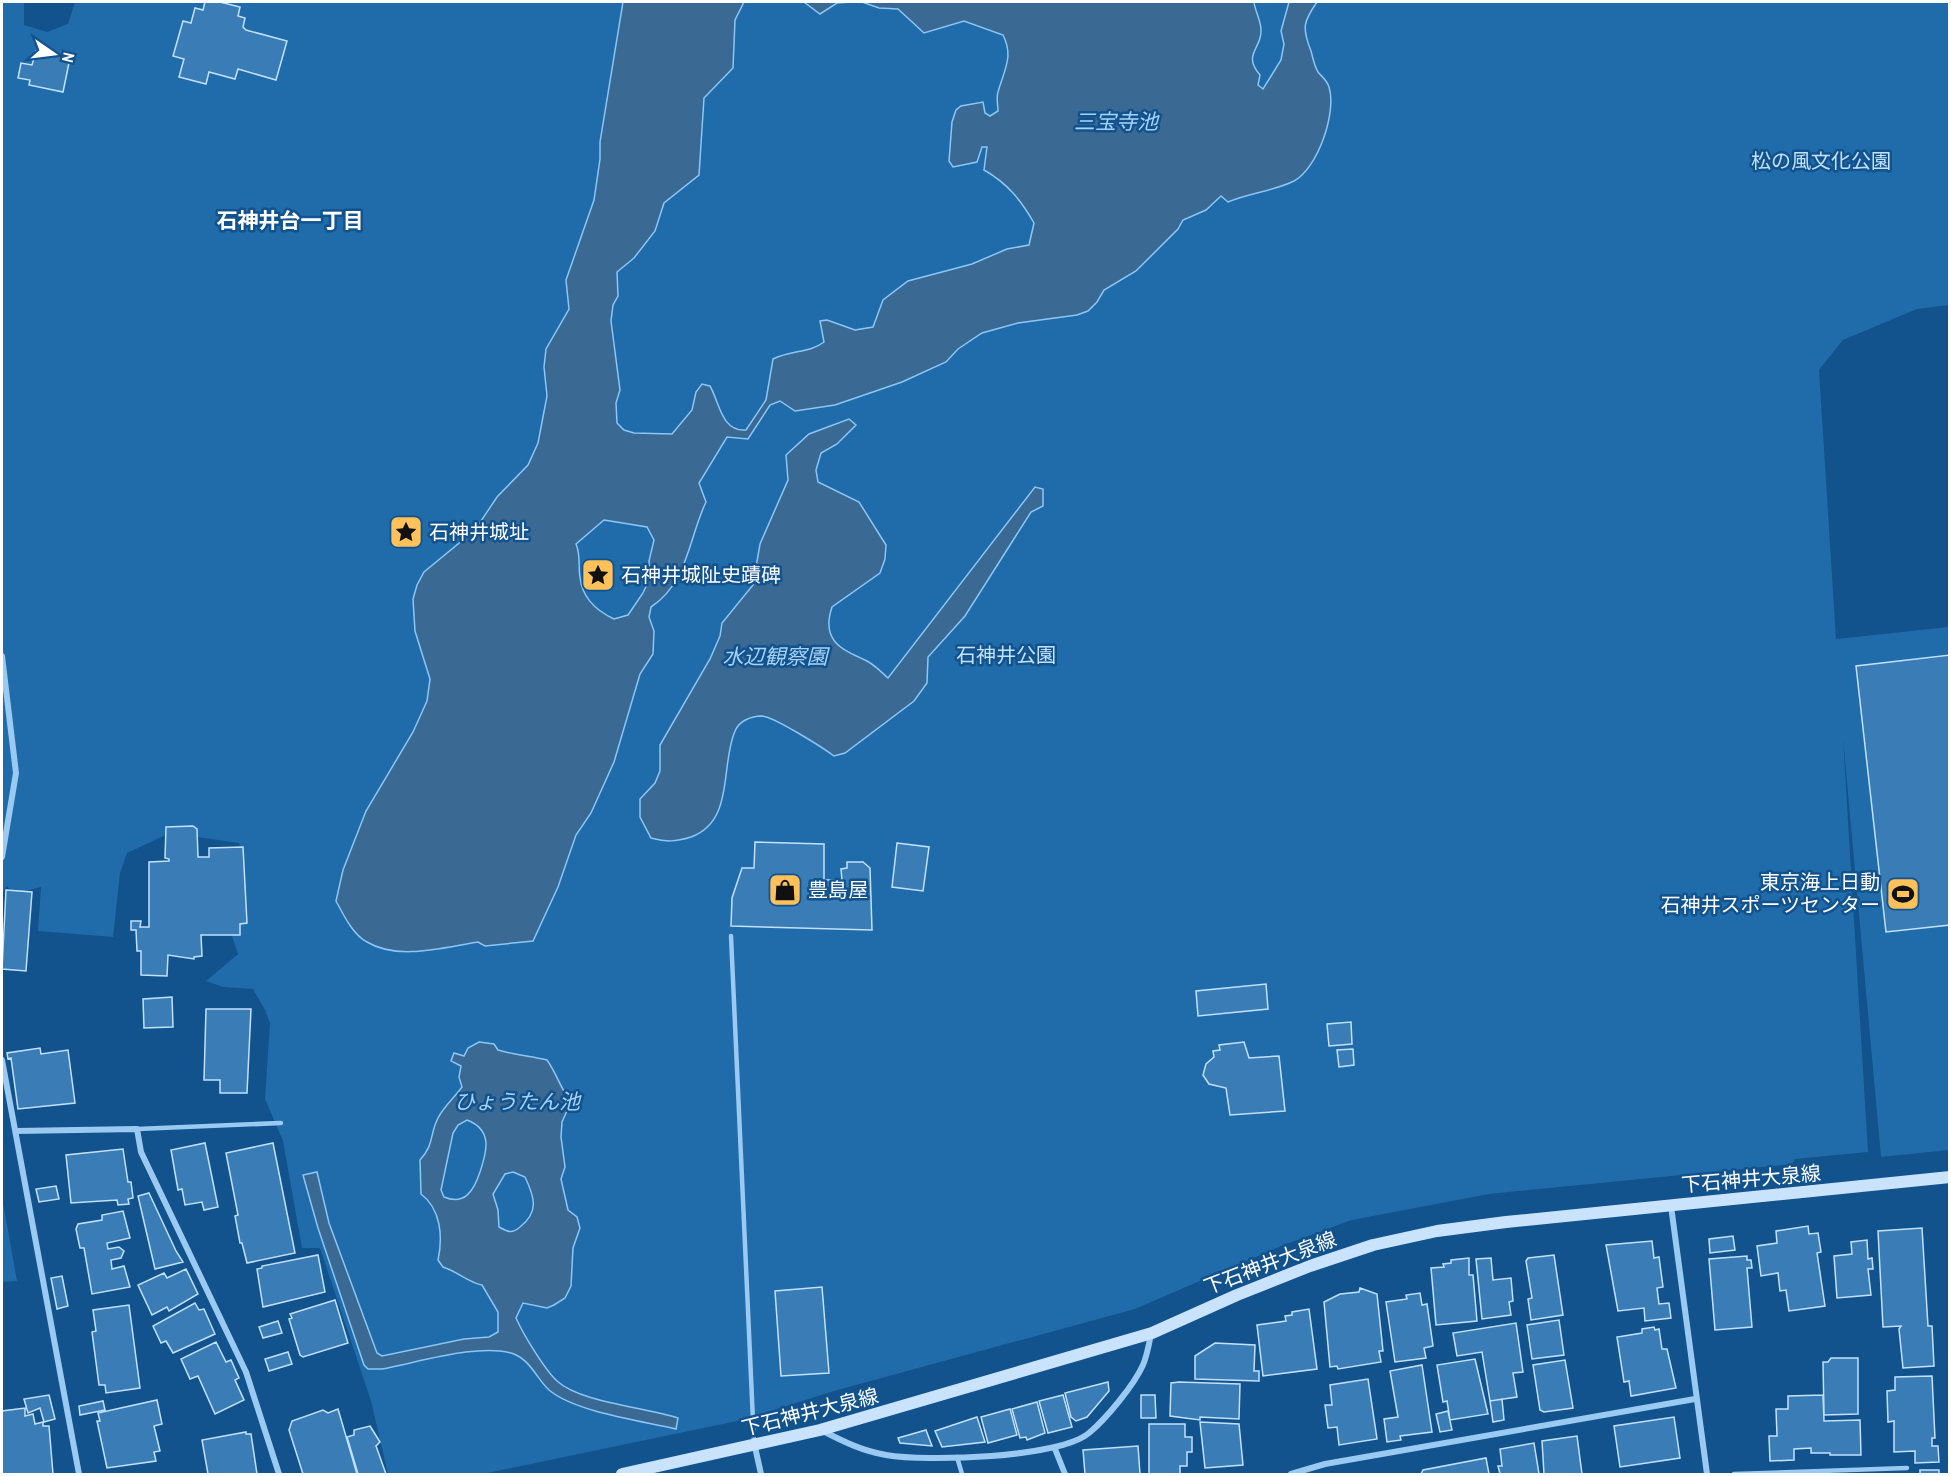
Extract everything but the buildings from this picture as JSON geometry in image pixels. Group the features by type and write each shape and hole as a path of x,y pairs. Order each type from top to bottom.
{"main road":[{"name":"下石神井大泉線","path":"622,1474 820,1430 1152,1333 1268,1282 1372,1245 1437,1231 1494,1223 1950,1177"}],"street":[{"path":"2,656 16,773 2,857"},
{"path":"2,1060 79,1474"},
{"path":"16,1131 137,1129 141,1152 246,1372 279,1474"},
{"path":"1671,1206 1695,1399 1707,1474"},
{"path":"820,1430 852,1447 889,1455 957,1457 1055,1449 1088,1434 1123,1395 1143,1365 1152,1333"},
{"path":"1291,1474 1325,1464 1695,1399"},
{"path":"755,1446 761,1474"},
{"path":"1055,1449 1065,1474"}],"lane":[{"path":"731,936 755,1446"},
{"path":"137,1129 281,1123"},
{"path":"957,1457 962,1474"},
{"path":"1734,1474 1906,1468"}],"green space":[{"name":"石神井公園","path":"2,2 24,2 24,25 47,32 68,24 75,2 1949,2 1949,305 1917,309 1843,340 1819,370 1836,639 1949,627 1949,1150 1881,1157 1843,738 1868,1152 1795,1159 1792,1164 1489,1194 1352,1220 1281,1246 1135,1309 834,1391 742,1420 483,1474 388,1474 371,1401 320,1248 302,1248 283,1141 265,1099 270,1023 253,989 223,987 206,981 238,954 224,913 242,880 243,865 239,843 170,833 127,853 120,873 113,937 38,931 41,887 14,894 7,886 2,893"},
{"path":"2,1197 17,1281 2,1282"}],"water":[{"name":"三宝寺池","path":"623,2 744,2 735,20 733,68 704,98 699,175 664,203 655,231 634,258 617,272 618,296 613,305 611,321 620,390 616,403 617,423 624,430 634,433 672,434 692,410 696,392 702,384 710,386 726,421 731,426 746,430 766,400 773,359 819,346 824,342 820,321 827,320 855,330 873,327 883,300 908,281 972,264 1007,249 1029,245 1034,223 1013,193 984,170 987,147 982,147 977,162 953,167 949,161 952,122 956,110 961,106 983,102 985,113 990,116 998,111 997,94 1008,57 1003,35 964,21 924,33 898,9 879,8 862,2 1254,2 1261,37 1253,62 1260,75 1258,85 1263,89 1281,60 1284,44 1281,31 1289,2 1317,2 1309,15 1305,31 1316,67 1326,80 1331,98 1324,138 1311,164 1303,174 1294,181 1270,190 1228,202 1221,196 1206,210 1183,220 1178,229 1136,271 1104,290 1088,311 1077,315 1018,323 982,333 958,349 946,362 902,382 835,405 795,411 780,401 770,405 748,439 727,437 699,483 706,502 686,559 673,585 651,607 649,617 654,631 653,654 640,674 614,762 591,813 576,835 558,887 533,941 485,946 478,942 407,952 379,948 357,934 336,901 343,870 366,811 413,732 427,701 430,679 415,631 413,599 424,572 475,530 497,497 528,465 538,443 547,396 544,367 546,349 569,309 566,280 594,200 600,142","holes":["604,520 647,527 654,540 649,561 650,578 628,615 614,619 596,608 587,597 581,585 576,544"]},
{"path":"804,2 851,2 837,3 820,14"},
{"name":"水辺観察園","path":"849,419 856,425 837,444 821,453 816,470 818,482 859,502 886,545 885,559 880,573 832,607 829,628 835,642 871,664 888,678 1035,487 1043,489 1043,506 1031,512 965,616 928,657 927,683 914,701 845,753 834,756 777,721 762,716 746,720 739,724 735,731 724,791 714,818 705,829 691,837 671,841 651,838 640,817 640,799 655,783 660,771 660,745 710,659 720,636 722,623 753,585 760,544 788,480 786,455 809,434"},
{"name":"ひょうたん池","path":"479,1042 494,1044 498,1050 547,1060 571,1102 562,1122 561,1137 565,1167 561,1179 568,1210 577,1217 580,1228 573,1248 571,1286 565,1298 547,1308 523,1303 516,1318 524,1333 552,1376 568,1388 582,1395 678,1418 676,1429 610,1415 561,1398 545,1386 520,1357 500,1351 467,1352 382,1369 368,1369 364,1365 318,1228 303,1175 317,1172 329,1223 377,1353 382,1356 464,1339 489,1337 498,1332 498,1312 482,1285 443,1267 438,1260 439,1224 433,1207 421,1194 420,1160 428,1149 440,1114 462,1087 459,1077 461,1066 451,1061 454,1053 464,1056 468,1048","holes":["467,1120 481,1129 486,1142 485,1156 472,1190 463,1198 451,1199 444,1197 441,1190 453,1133 458,1125","513,1172 525,1177 533,1198 533,1210 526,1221 515,1231 510,1232 499,1227 498,1210 493,1194 505,1174"]}],"place":[{"name":"石神井城址","path":"406,532"},
{"name":"石神井城阯史蹟碑","path":"598,575"},
{"name":"豊島屋","path":"785,890"},
{"name":"東京海上日動 石神井スポーツセンター","path":"1903,894"}],"district":[{"name":"石神井台一丁目","path":"290,221"}],"park label":[{"name":"松の風文化公園","path":"1821,161"}]}
